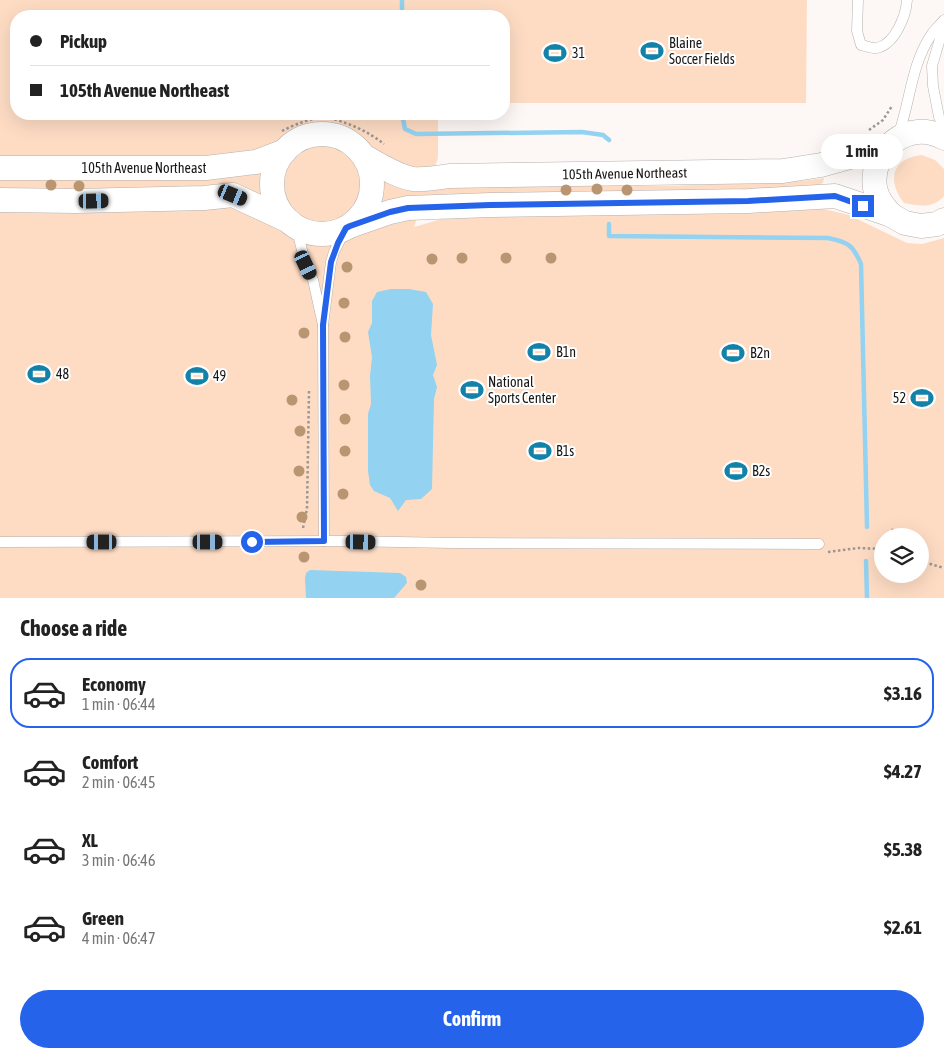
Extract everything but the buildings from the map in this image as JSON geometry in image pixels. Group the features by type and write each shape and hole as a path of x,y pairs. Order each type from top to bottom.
{"street":[{"name":"105th Avenue Northeast","path":"0,168 206,168 256,162 281,142 299,140 317,134 336,136 352,144 365,157 413,179 449,176 783,171 821,166 918,132 930,133 944,138"},
{"path":"281,142 272,179 273,194 279,209 292,224"},
{"path":"891,143 878,161 874,176 881,204 891,215"},
{"path":"348,227 359,218 368,204 372,189 371,172 365,157"},
{"path":"0,200 76,201 204,198 233,195 316,234 337,232 390,212 408,208 748,201 835,196 891,215 905,223 921,226 937,224 944,220"}],"lane":[{"path":"858,0 858,31 861,45 876,48 890,41 906,13 908,0"},
{"path":"891,143 910,96 912,79 917,64 931,35 944,20"},
{"path":"944,25 932,66 933,86 944,128"},
{"path":"292,224 313,280 323,325"},
{"path":"324,541 323,325 331,262 334,252 348,227"},
{"path":"0,542 324,541 819,548"}],"path":[{"path":"863,134 883,120 893,106"},
{"path":"281,142 300,122 313,120"},
{"path":"332,120 352,126 386,146"},
{"path":"302,529 305,524 307,509 309,389"},
{"path":"819,548 874,549"},
{"path":"929,564 944,568"}],"shaded area":[{"name":"National Sports Center","path":"0,0 807,0 806,103 510,103 510,10 10,10 10,120 438,120 438,158 427,189 480,186 666,186 801,181 824,178 823,183 818,185 754,190 425,195 414,227 490,205 820,208 849,215 907,243 922,244 944,238 944,598 0,598"},
{"path":"922,155 935,160 944,169 944,196 935,203 926,206 904,203 895,187 895,172 904,161"}],"water":[{"path":"391,289 409,289 426,292 433,304 431,335 437,365 433,375 437,387 434,399 432,489 421,499 406,500 398,511 390,498 374,491 370,485 368,471 368,414 371,404 370,376 372,357 368,332 372,323 372,301 377,292"},
{"path":"310,570 400,573 406,577 407,583 394,598 306,598 305,578 306,573"}],"waterway":[{"path":"402,0 402,10"},
{"path":"403,120 405,129 416,134 582,132 603,135 609,140"},
{"path":"609,224 609,236 828,238 845,243 852,248 861,264 867,527"},
{"path":"866,561 867,598"}],"place":[{"name":"Blaine Soccer Fields","path":"652,51"},
{"name":"31","path":"555,53"},
{"name":"B1n","path":"539,352"},
{"name":"B2n","path":"733,353"},
{"name":"48","path":"39,374"},
{"name":"49","path":"197,376"},
{"name":"National Sports Center","path":"472,390"},
{"name":"52","path":"922,398"},
{"name":"B1s","path":"540,451"},
{"name":"B2s","path":"736,471"}],"route":[{"path":"252,542 324,541 322,438 323,325 328,297 329,270 334,252 346,228 390,212 408,208 748,201 835,196 863,206"}]}
